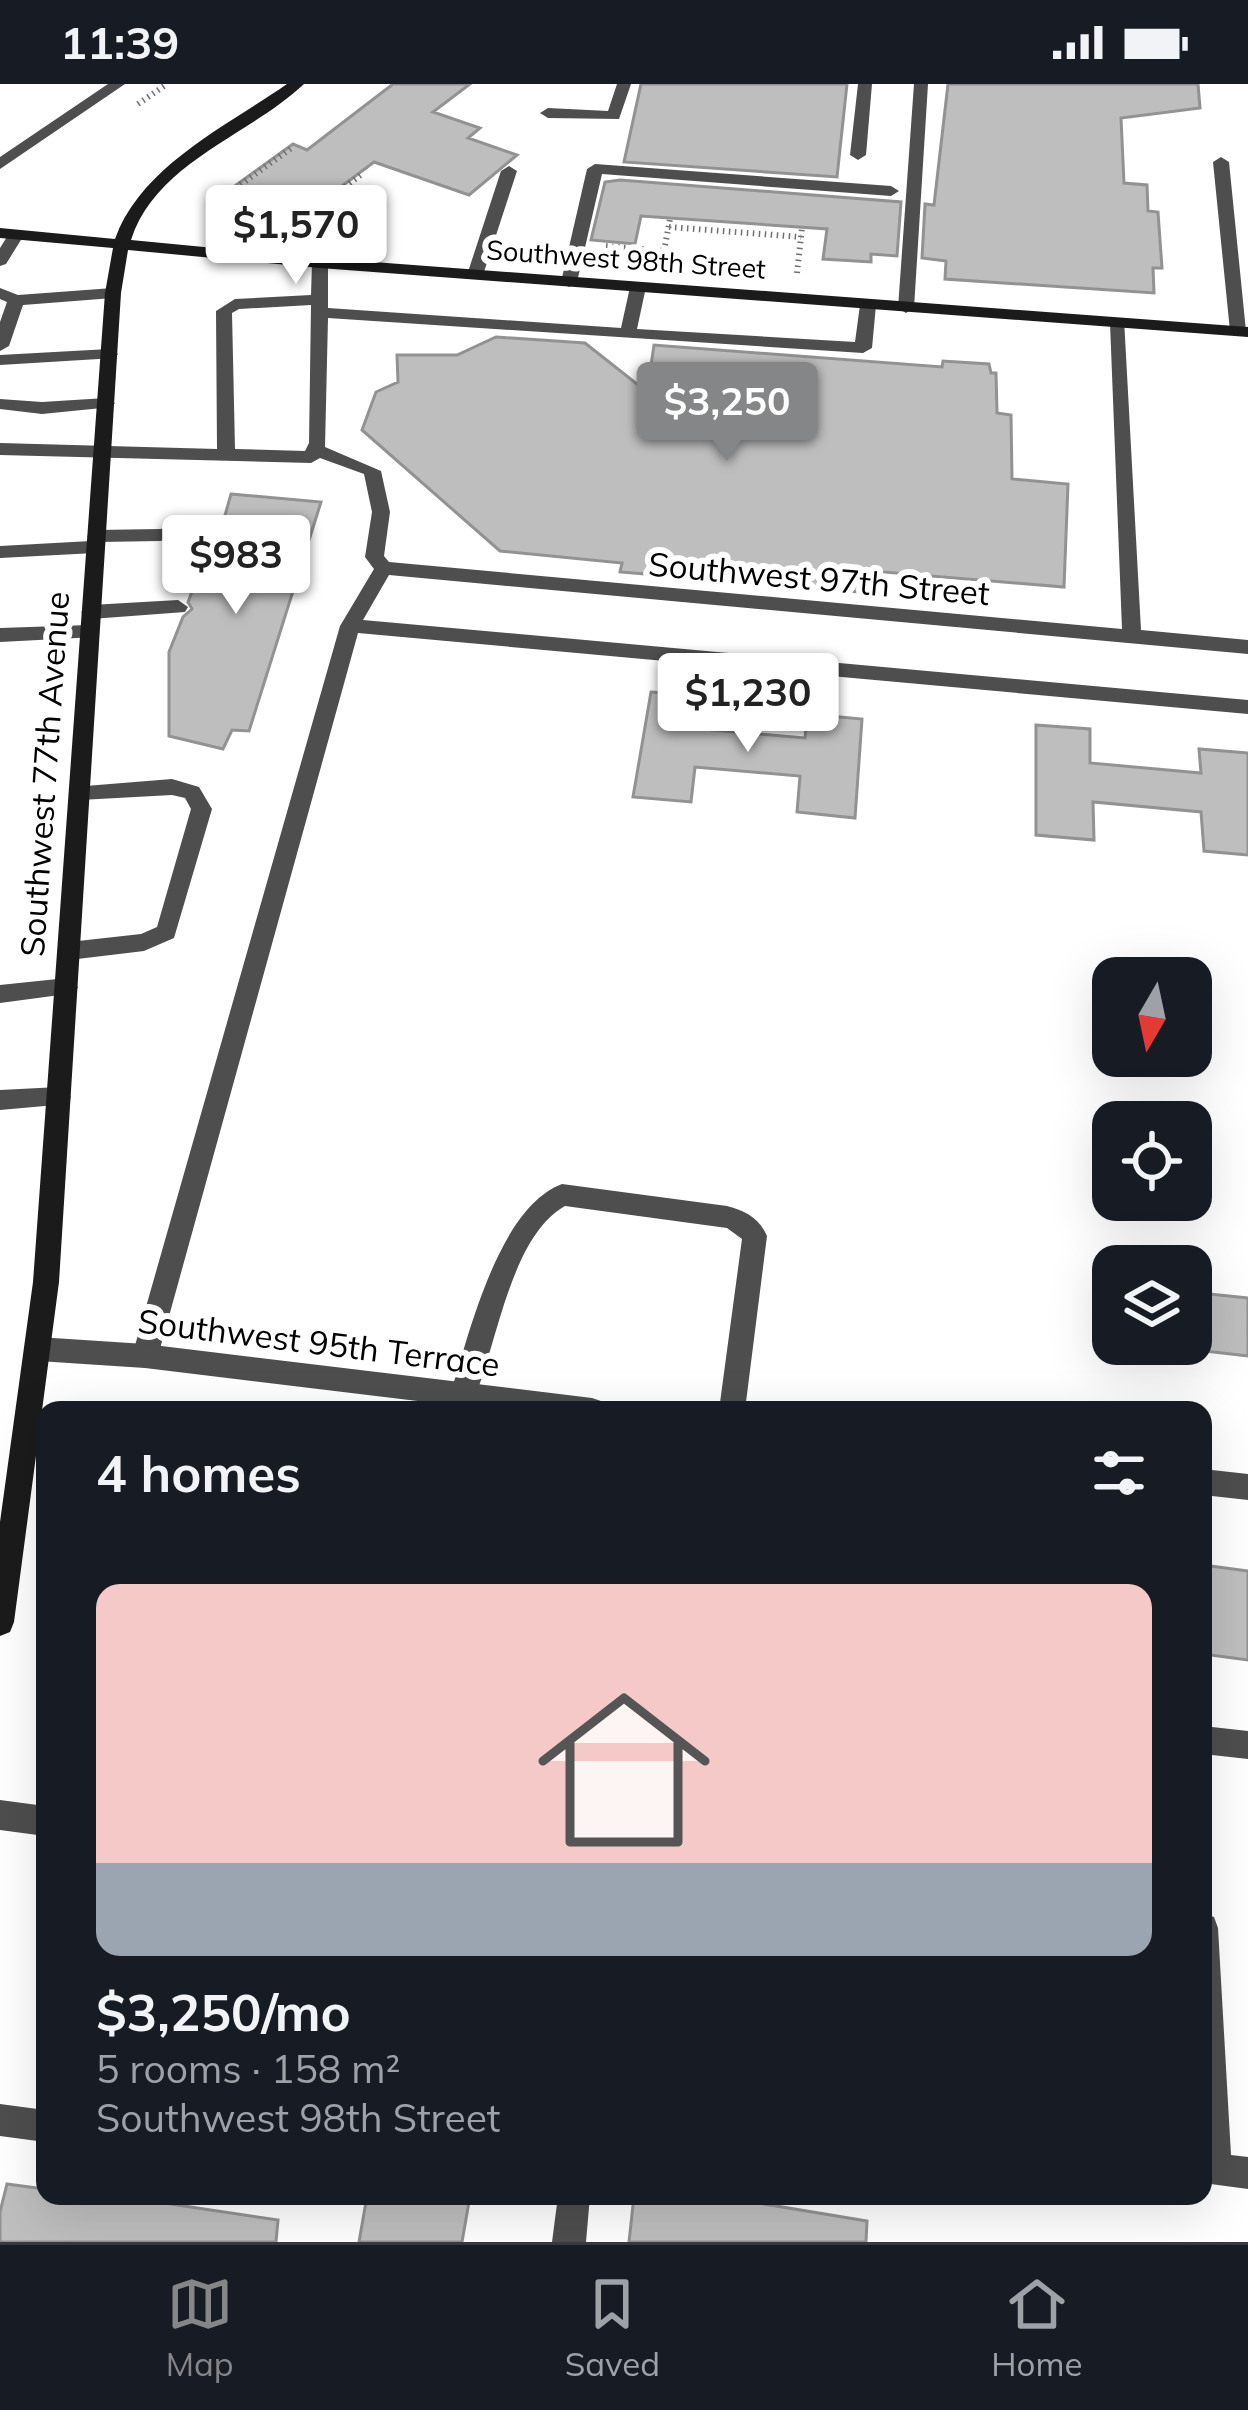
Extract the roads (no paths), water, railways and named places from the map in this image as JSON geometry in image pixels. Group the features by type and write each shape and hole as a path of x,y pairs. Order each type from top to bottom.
{"street":[{"path":"0,164 118,84"},
{"name":"Southwest 77th Avenue","path":"0,1622 38,1349 113,293 121,243 132,215 153,191 297,84"},
{"path":"548,112 614,116 624,84"},
{"path":"858,155 866,84"},
{"path":"906,308 921,84"},
{"path":"1221,162 1243,332"},
{"path":"568,282 595,169 891,191"},
{"path":"475,275 508,171"},
{"path":"0,261 8,234"},
{"name":"Southwest 98th Street","path":"8,234 320,263 1243,332"},
{"path":"0,448 311,457 317,450 320,263"},
{"path":"628,334 638,287"},
{"path":"0,346 8,296 113,293"},
{"path":"226,454 224,311 235,304 320,306 628,334 863,348 868,305"},
{"path":"1118,323 1132,636"},
{"path":"0,360 110,354"},
{"path":"0,404 42,408 106,403"},
{"path":"145,1356 350,626 384,568 374,556 381,512 372,471 317,450"},
{"path":"0,552 211,526"},
{"name":"Southwest 97th Street","path":"384,568 1248,646"},
{"path":"0,635 178,607"},
{"path":"350,626 1248,707"},
{"path":"69,951 144,942 166,932 202,808 192,792 172,787 80,792"},
{"path":"0,994 67,987"},
{"path":"0,1100 58,1097"},
{"path":"463,1395 511,1261 540,1204 562,1195 727,1217 750,1227 755,1236 733,1401"},
{"name":"Southwest 95th Terrace","path":"38,1349 145,1356 515,1401"},
{"path":"1212,1483 1248,1487"},
{"path":"1212,1741 1248,1745"},
{"path":"0,1815 36,1821"},
{"path":"1212,2042 1222,2169"},
{"path":"0,2120 36,2125"},
{"path":"568,2242 573,2205"}]}
